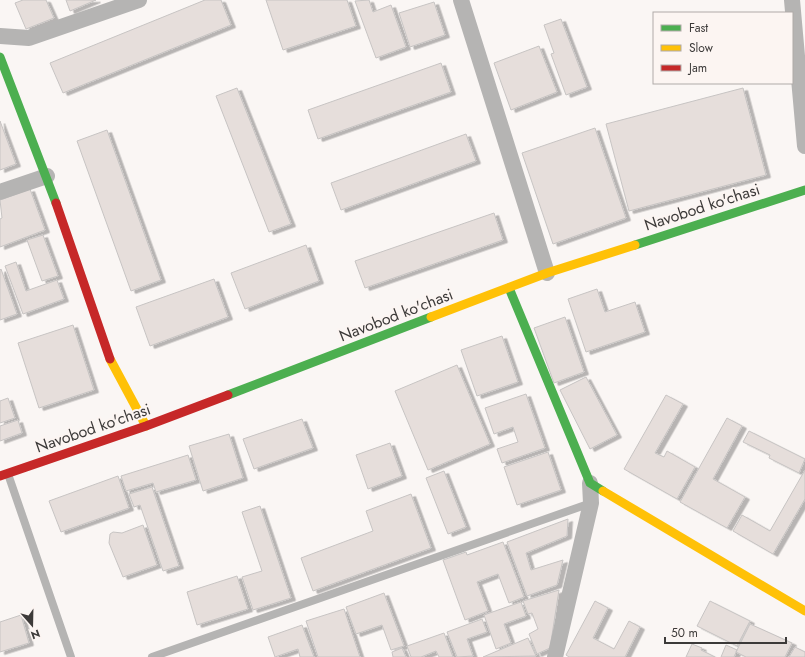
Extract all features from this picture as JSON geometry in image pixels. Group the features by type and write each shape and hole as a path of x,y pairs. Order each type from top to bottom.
{"street":[{"path":"0,36 29,38 140,0"},
{"path":"461,0 547,273"},
{"path":"792,0 805,146"},
{"path":"0,57 47,176 111,361 146,426"},
{"path":"0,192 47,176"},
{"name":"Navobod ko'chasi","path":"4,475 146,426 547,273 805,190"},
{"path":"509,288 590,483 591,503 555,657"},
{"path":"590,483 805,611"}],"lane":[{"path":"4,475 71,657"},
{"path":"152,657 591,503"}],"building":[{"path":"23,0 46,0 54,18 26,29 15,3"},
{"path":"66,0 96,0 70,11"},
{"path":"205,0 221,0 231,25 63,93 50,63"},
{"path":"266,0 347,0 356,26 283,50"},
{"path":"369,0 373,12 391,5 406,47 376,58 355,1"},
{"path":"434,2 445,35 410,47 399,13"},
{"path":"561,19 587,87 566,95 551,54 554,53 544,25"},
{"path":"539,46 557,92 511,110 494,63"},
{"path":"441,63 451,92 318,139 308,110"},
{"path":"237,88 291,224 269,232 216,96"},
{"path":"743,88 766,175 629,211 606,124"},
{"path":"0,121 16,164 0,170"},
{"path":"595,128 626,218 553,244 522,153"},
{"path":"107,130 161,280 131,291 77,141"},
{"path":"466,134 476,161 341,210 331,183"},
{"path":"30,189 45,230 0,247 0,219 2,218 0,200"},
{"path":"494,213 503,240 365,288 355,261"},
{"path":"43,235 58,276 42,281 27,240"},
{"path":"306,245 319,281 245,309 231,273"},
{"path":"16,262 26,291 57,280 64,299 23,314 5,266"},
{"path":"1,269 17,314 0,320 0,270"},
{"path":"214,279 228,317 150,346 136,307"},
{"path":"597,289 605,312 635,302 645,332 586,352 568,299"},
{"path":"565,317 584,372 554,383 534,328"},
{"path":"73,325 94,390 39,408 18,343"},
{"path":"502,336 518,382 477,396 461,350"},
{"path":"457,365 490,444 428,470 395,391"},
{"path":"586,377 617,435 590,449 560,390"},
{"path":"526,394 545,448 502,463 497,449 518,442 513,427 494,434 485,408"},
{"path":"666,395 683,404 655,453 664,457 667,451 695,467 677,499 624,469"},
{"path":"8,398 15,418 0,423 0,401"},
{"path":"727,418 742,426 713,479 745,497 727,528 680,502"},
{"path":"302,419 313,448 254,469 243,439"},
{"path":"18,420 22,433 0,441 0,426"},
{"path":"749,431 805,459 799,473 769,458 770,455 743,442"},
{"path":"229,434 243,478 203,491 189,446"},
{"path":"390,443 402,476 368,489 356,455"},
{"path":"548,452 561,490 517,505 504,467"},
{"path":"188,455 196,480 156,492 153,483 126,491 121,476"},
{"path":"805,470 805,499 773,554 733,531 742,515 770,531"},
{"path":"444,471 466,527 448,534 426,478"},
{"path":"118,476 129,508 61,532 49,501"},
{"path":"152,487 179,566 163,571 140,505 134,507 129,494"},
{"path":"411,494 431,548 313,591 301,558 373,531 366,511"},
{"path":"260,506 291,598 253,610 242,577 262,571 242,512"},
{"path":"568,519 567,536 526,553 531,570 563,560 557,585 527,596 507,542"},
{"path":"143,525 157,565 123,577 109,543 110,534 113,532 122,533"},
{"path":"503,542 524,597 509,603 498,574 477,582 488,611 465,620 443,560 466,552 467,555"},
{"path":"237,576 248,609 197,625 187,592"},
{"path":"559,590 550,648 537,654 529,634 538,629 532,613 528,614 523,601"},
{"path":"384,593 404,646 391,650 382,625 356,634 346,607"},
{"path":"595,601 608,608 593,638 614,649 629,621 640,627 625,657 569,657 566,655"},
{"path":"710,601 750,621 737,646 697,626"},
{"path":"521,602 526,616 504,624 511,643 496,649 484,615"},
{"path":"344,609 360,657 318,657 306,621"},
{"path":"21,615 29,643 0,652 0,622"},
{"path":"482,619 487,632 467,639 473,656 457,657 447,632"},
{"path":"750,624 792,643 785,657 746,657 736,652"},
{"path":"302,625 314,657 300,657 298,649 275,657 268,637"},
{"path":"444,633 453,657 439,657 436,651 421,657 411,657 407,646"},
{"path":"528,638 536,656 483,657"},
{"path":"692,644 702,648 701,650 715,657 686,657"},
{"path":"726,645 737,650 734,657 721,657"},
{"path":"795,647 805,652 805,657 789,657"},
{"path":"402,648 406,657 393,657 392,652"}],"traffic: fast":[{"path":"0,57 56,203"},
{"path":"635,245 805,190"},
{"path":"509,288 590,483 603,491"},
{"path":"228,395 431,317"}],"traffic: slow":[{"path":"431,317 547,273 635,245"},
{"path":"110,359 146,426"},
{"path":"603,491 805,611"}],"traffic: jam":[{"path":"56,203 110,359"},
{"path":"0,476 146,426 228,395"}]}
